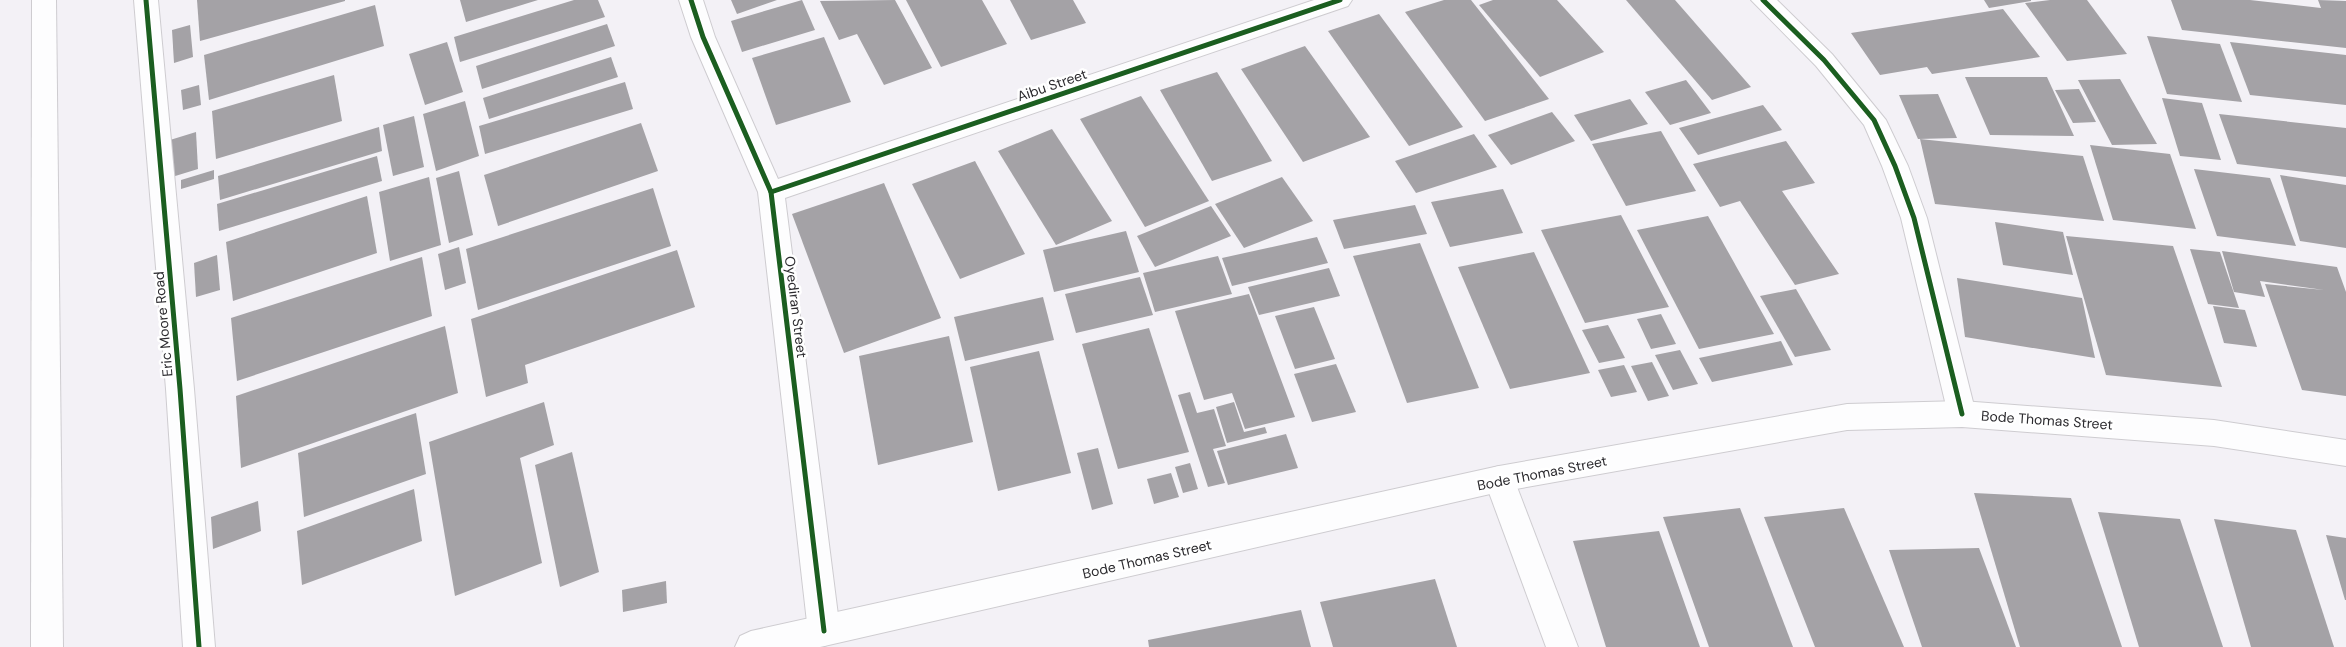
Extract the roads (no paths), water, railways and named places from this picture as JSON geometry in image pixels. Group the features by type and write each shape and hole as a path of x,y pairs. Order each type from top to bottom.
{"street":[{"path":"44,0 47,647"},
{"name":"Eric Moore Road","path":"146,0 180,390 199,647"},
{"name":"Oyediran Street","path":"691,0 703,37 770,192 824,632"},
{"name":"Aibu Street","path":"770,192 1340,0"},
{"path":"1763,0 1824,60 1874,120 1895,166 1914,218 1962,414"},
{"name":"Bode Thomas Street","path":"750,647 1499,480 1847,417 1962,414 2214,433 2346,453"},
{"path":"1499,480 1562,647"}]}
